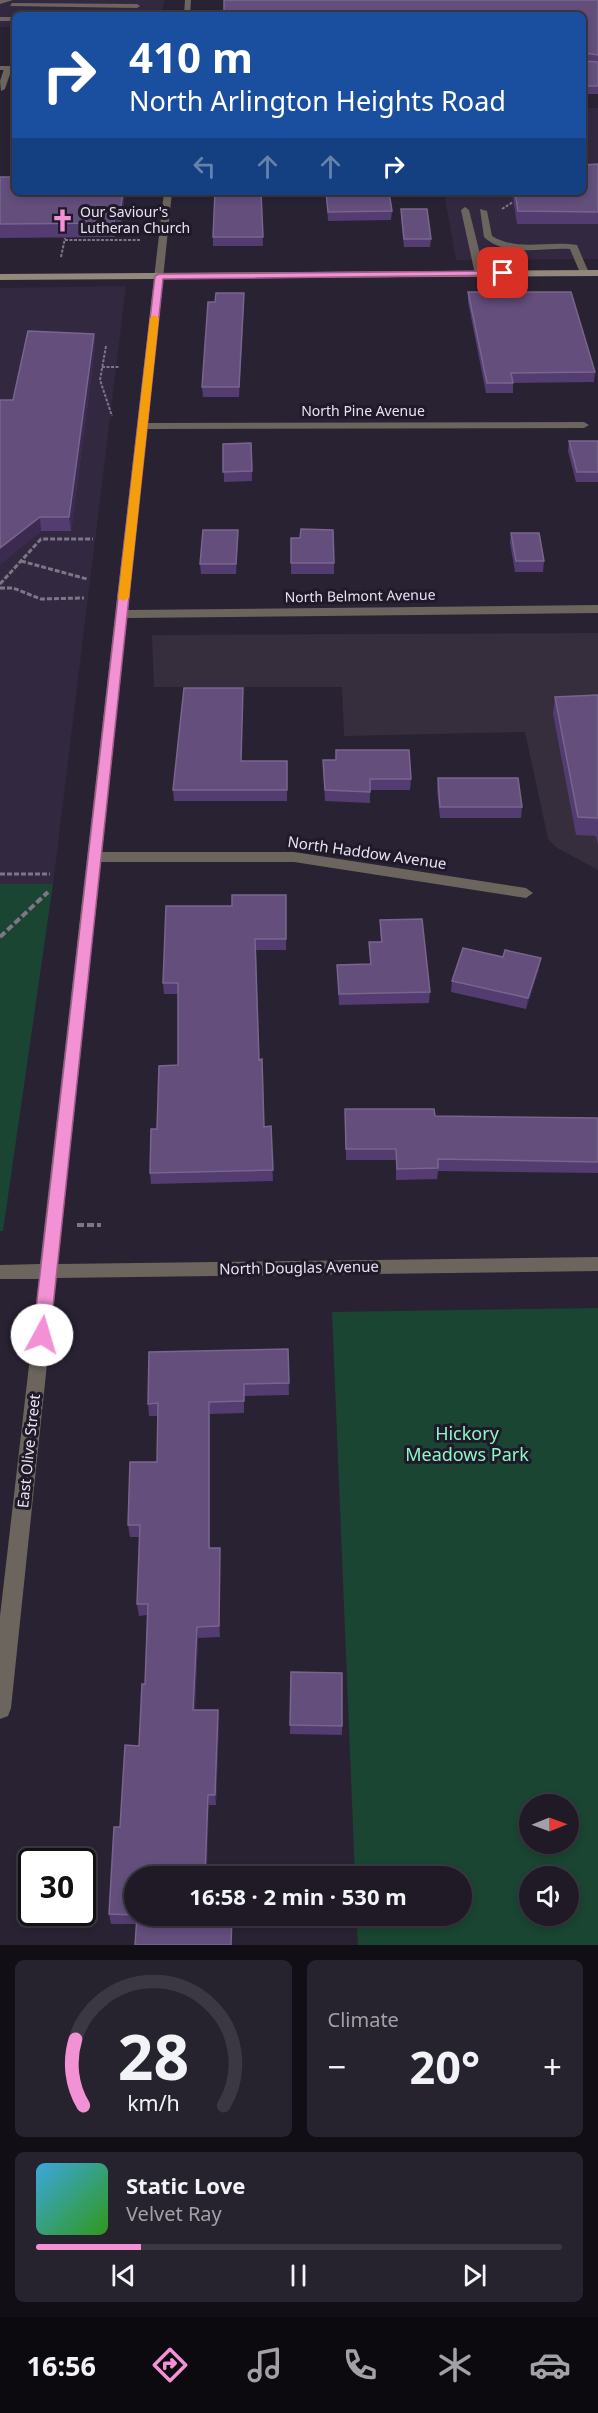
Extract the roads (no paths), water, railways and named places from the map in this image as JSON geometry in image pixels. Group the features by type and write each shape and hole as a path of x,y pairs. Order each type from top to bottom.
{"main road":[{"path":"0,277 598,273"}],"street":[{"path":"0,2 137,3"},
{"path":"1,89 8,68"},
{"name":"East Olive Street","path":"0,1708 168,195"},
{"path":"465,210 480,274"},
{"path":"483,210 488,237 492,241 509,246 574,247 584,273"},
{"name":"North Pine Avenue","path":"142,426 584,425"},
{"name":"North Belmont Avenue","path":"122,614 598,609"},
{"name":"North Haddow Avenue","path":"94,857 294,856 526,893"},
{"name":"North Douglas Avenue","path":"0,1272 598,1264"}],"place":[{"name":"Our Saviour's Lutheran Church","path":"62,220"}],"park label":[{"name":"Hickory Meadows Park","path":"467,1444"}]}
